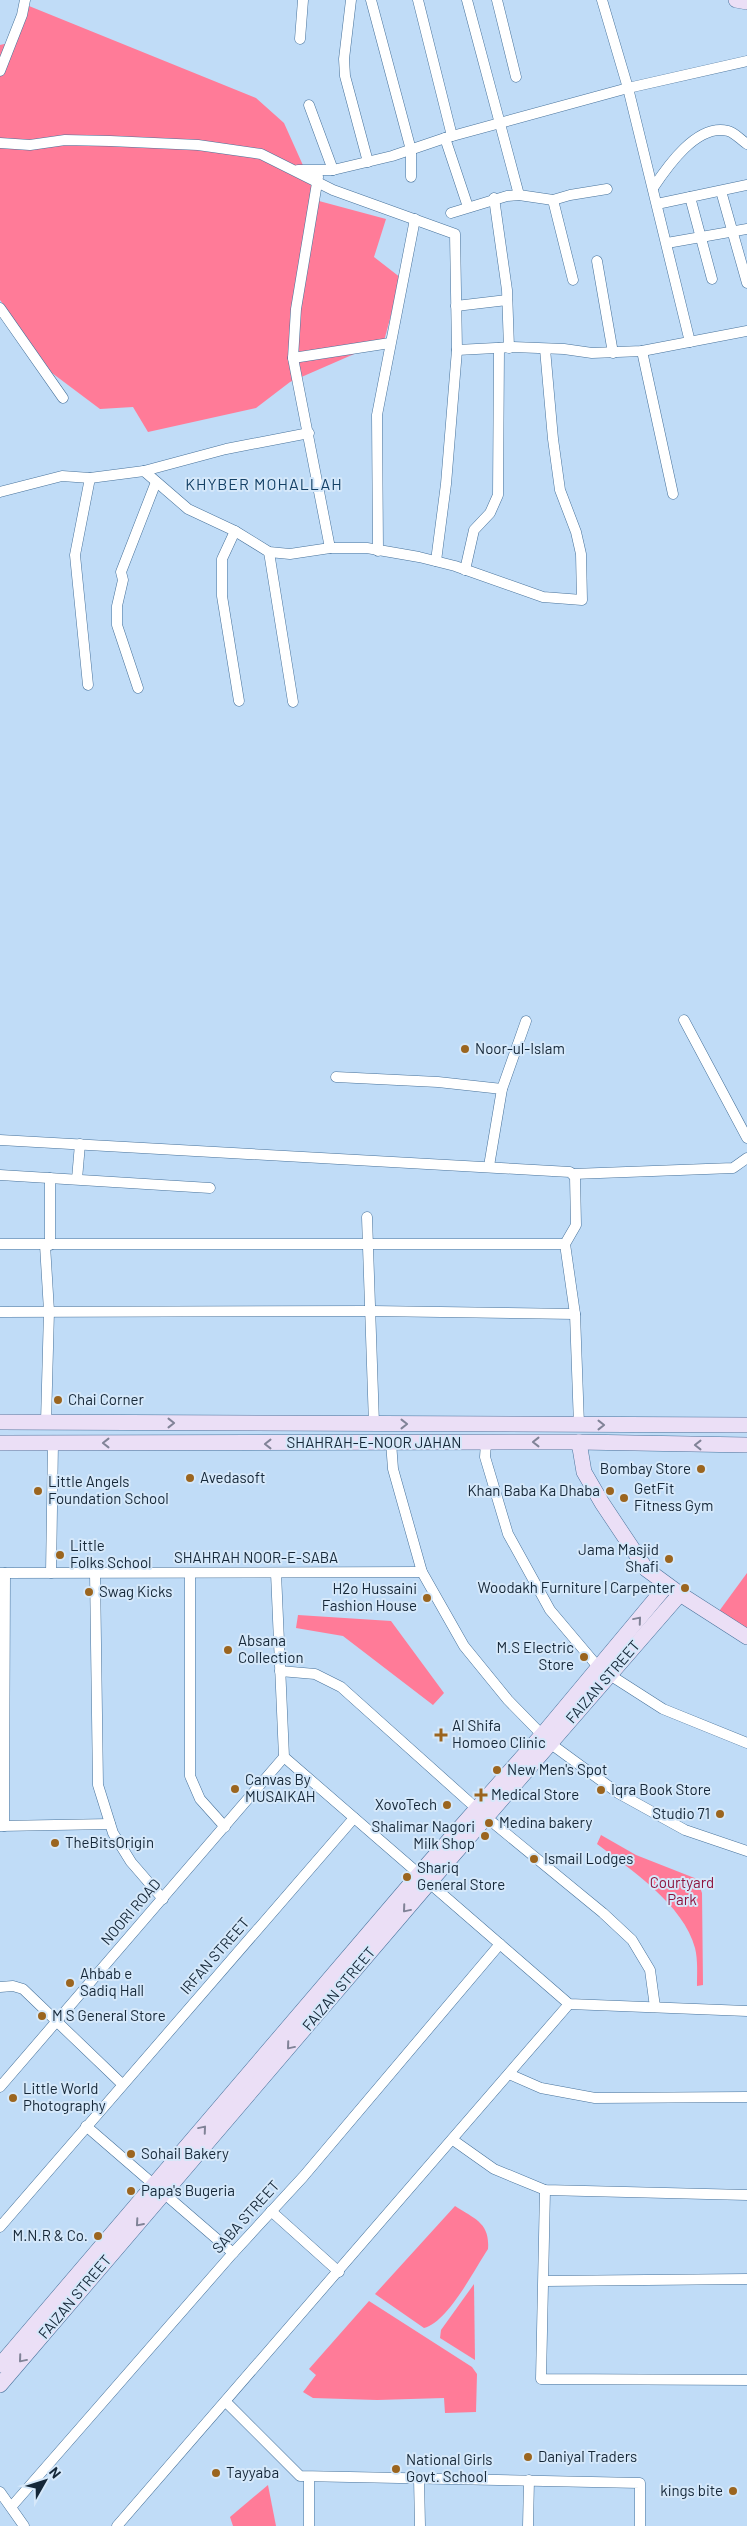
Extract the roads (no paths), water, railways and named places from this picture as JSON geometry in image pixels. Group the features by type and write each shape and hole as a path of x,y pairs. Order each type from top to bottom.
{"street":[{"path":"0,71 22,15 25,0"},
{"path":"300,38 303,0"},
{"path":"352,0 344,59 344,76 368,162"},
{"path":"371,0 410,150 411,177"},
{"path":"418,0 449,137 468,206"},
{"path":"467,0 519,195"},
{"path":"497,0 516,77"},
{"path":"602,0 628,88 690,342"},
{"path":"736,0 747,2"},
{"path":"294,170 333,170 368,162 449,137 628,88 747,61"},
{"path":"309,105 333,170"},
{"path":"653,188 677,154 706,134 721,130 729,131 747,144"},
{"path":"0,143 30,144 65,140 110,140 198,145 261,154 333,190 454,234 457,350 446,484 436,561"},
{"path":"319,170 296,309 293,358 330,548"},
{"path":"657,204 747,185"},
{"path":"451,213 494,198 519,195 553,200 570,195 608,189"},
{"path":"721,190 747,283"},
{"path":"690,197 712,278"},
{"path":"465,570 474,530 490,513 498,495 507,300 494,198"},
{"path":"553,200 573,280"},
{"path":"378,551 377,415 415,219"},
{"path":"667,243 747,229"},
{"path":"597,261 613,352"},
{"path":"456,306 507,300"},
{"path":"0,308 63,398"},
{"path":"457,350 545,348 592,354 642,351 747,331"},
{"path":"293,358 390,343"},
{"path":"144,471 188,509 235,531 269,552 290,554 330,548 367,548 436,561 543,597 582,600 581,554 576,532 560,490 553,439 545,348"},
{"path":"642,351 673,494"},
{"path":"0,492 62,476 90,478 144,471 226,449 309,433"},
{"path":"88,685 75,555 90,478"},
{"path":"138,688 117,625 116,606 123,580 121,572 156,482"},
{"path":"235,531 222,558 222,596 239,701"},
{"path":"269,552 293,702"},
{"path":"684,1020 747,1137"},
{"path":"489,1166 502,1089 526,1021"},
{"path":"336,1077 438,1082 502,1089"},
{"path":"0,1140 489,1166 566,1171 573,1174 732,1168 747,1158"},
{"path":"77,1180 80,1144"},
{"path":"573,1174 575,1177 576,1224 565,1244 575,1314 579,1425"},
{"path":"0,1175 210,1188"},
{"path":"46,1422 49,1311 47,1245 50,1178"},
{"path":"367,1217 372,1311 374,1424"},
{"path":"0,1244 565,1244"},
{"path":"0,1312 372,1311 575,1314"},
{"name":"SHAHRAH-E-NOOR JAHAN","path":"0,1422 747,1425"},
{"path":"336,1424 337,1444"},
{"path":"391,1442 394,1469 422,1572 464,1646 508,1700 546,1740 618,1793 685,1830 747,1851"},
{"name":"SHAHRAH-E-NOOR JAHAN","path":"0,1443 337,1444 391,1442 579,1442 747,1446"},
{"path":"486,1442 485,1457 508,1534 550,1610 604,1671 663,1709 747,1743"},
{"path":"579,1442 584,1472 602,1503 646,1569 673,1590 747,1637"},
{"path":"51,1573 53,1443"},
{"name":"SHAHRAH NOOR-E-SABA","path":"2,1573 422,1572"},
{"path":"2,1573 2,1826 110,1824"},
{"path":"95,1573 98,1785 113,1833 132,1862 163,1899"},
{"path":"190,1573 190,1776 200,1799 225,1826"},
{"path":"276,1573 284,1757 569,2004 747,2011"},
{"name":"FAIZAN STREET","path":"0,2385 159,2190 424,1878 546,1740 673,1590"},
{"path":"280,1671 315,1674 341,1687 482,1813 603,1913 632,1940 650,1970 655,2007"},
{"name":"NOORI ROAD","path":"0,2087 284,1757"},
{"name":"IRFAN STREET","path":"0,2227 354,1818"},
{"name":"SABA STREET","path":"12,2506 271,2211 500,1944"},
{"path":"0,1987 13,1986 23,1989 122,2084"},
{"path":"117,2526 339,2272 569,2004"},
{"path":"509,2074 541,2088 594,2098 747,2097"},
{"path":"86,2126 232,2254"},
{"path":"453,2140 494,2169 545,2190 747,2195"},
{"name":"FAIZAN STREET","path":"0,2365 159,2190"},
{"path":"545,2190 545,2281 541,2379 747,2380"},
{"path":"271,2211 339,2272"},
{"path":"545,2281 747,2279"},
{"path":"226,2402 300,2476 640,2483 640,2526"},
{"path":"309,2477 309,2526"},
{"path":"419,2478 420,2526"},
{"path":"528,2526 529,2480"},
{"path":"0,2492 12,2506 24,2526"}],"place":[{"name":"Noor-ul-Islam","path":"465,1049"},
{"name":"Chai Corner","path":"58,1400"},
{"name":"Bombay Store","path":"701,1469"},
{"name":"Avedasoft","path":"190,1478"},
{"name":"Little Angels Foundation School","path":"38,1491"},
{"name":"Khan Baba Ka Dhaba","path":"610,1491"},
{"name":"GetFit Fitness Gym","path":"624,1498"},
{"name":"Little Folks School","path":"60,1555"},
{"name":"Jama Masjid Shafi","path":"669,1559"},
{"name":"Woodakh Furniture | Carpenter","path":"685,1588"},
{"name":"Swag Kicks","path":"89,1592"},
{"name":"H2o Hussaini Fashion House","path":"427,1598"},
{"name":"Absana Collection","path":"228,1650"},
{"name":"M.S Electric Store","path":"584,1657"},
{"name":"Al Shifa Homoeo Clinic","path":"441,1735"},
{"name":"New Men's Spot","path":"497,1770"},
{"name":"Canvas By MUSAIKAH","path":"235,1789"},
{"name":"Iqra Book Store","path":"601,1790"},
{"name":"Medical Store","path":"481,1795"},
{"name":"XovoTech","path":"447,1805"},
{"name":"Studio 71","path":"720,1814"},
{"name":"Medina bakery","path":"489,1823"},
{"name":"Shalimar Nagori Milk Shop","path":"485,1836"},
{"name":"TheBitsOrigin","path":"55,1843"},
{"name":"Ismail Lodges","path":"534,1859"},
{"name":"Shariq General Store","path":"407,1877"},
{"name":"Ahbab e Sadiq Hall","path":"70,1983"},
{"name":"M S General Store","path":"42,2016"},
{"name":"Little World Photography","path":"13,2098"},
{"name":"Sohail Bakery","path":"131,2154"},
{"name":"Papa's Bugeria","path":"131,2191"},
{"name":"M.N.R & Co.","path":"98,2236"},
{"name":"Daniyal Traders","path":"528,2457"},
{"name":"National Girls Govt. School","path":"396,2469"},
{"name":"Tayyaba","path":"216,2473"},
{"name":"kings bite","path":"733,2491"}],"district":[{"name":"KHYBER MOHALLAH","path":"264,484"}],"park label":[{"name":"Courtyard Park","path":"682,1892"}]}
